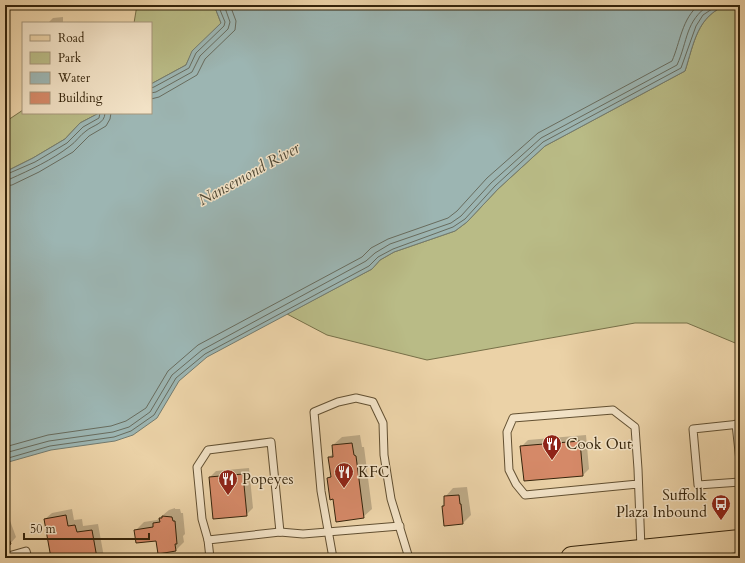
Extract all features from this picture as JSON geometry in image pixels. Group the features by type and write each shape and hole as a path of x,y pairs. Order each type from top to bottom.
{"main road":[{"path":"572,558 657,553 740,541"}],"lane":[{"path":"333,558 322,491 314,412 338,402 356,398 373,402 383,423 384,455 391,499 409,558"},
{"path":"638,484 525,495 516,484 509,470 507,432 512,418 612,410 635,427 638,484 657,553"},
{"path":"740,461 738,424 693,429 698,485 740,482"},
{"path":"210,558 208,540 202,519 197,468 208,450 271,442 280,532"},
{"path":"208,540 280,532 303,534 400,526"},
{"path":"5,557 26,551 28,558"}],"green space":[{"path":"137,5 214,5 221,23 193,51 186,65 152,83 152,22 134,22"},
{"path":"727,5 740,5 740,345 687,323 635,323 427,360 327,335 287,314 372,269 380,260 394,252 455,231 467,222 498,189 545,146 685,71 694,41 703,23 717,10"},
{"path":"22,111 22,114 97,114 80,123 65,139 33,158 5,172 5,122"}],"water":[{"name":"Nansemond River","path":"214,5 727,5 709,16 703,23 694,41 685,71 545,146 498,189 467,222 455,231 394,252 380,260 372,269 207,357 179,381 157,418 133,435 115,441 51,450 5,463 5,172 33,158 65,139 80,123 97,114 152,114 152,83 186,65 192,51 221,23"}],"building":[{"name":"Cook Out","path":"580,441 583,476 524,481 520,446"},
{"name":"KFC","path":"352,443 354,455 356,456 364,518 336,522 333,499 330,500 327,478 331,477 328,457 333,457 332,445"},
{"name":"Popeyes","path":"243,474 247,516 213,519 209,477"},
{"path":"459,495 463,524 444,526 442,506 444,506 444,496"},
{"path":"66,515 68,526 75,525 77,532 92,530 97,558 51,558 44,519"},
{"path":"162,516 172,517 173,521 175,521 177,544 175,544 176,551 158,554 156,541 136,543 134,530 153,527 153,523 160,522 159,518 162,518"},
{"path":"5,529 11,544 5,547"}],"place":[{"name":"Cook Out","path":"552,461"},
{"name":"KFC","path":"344,489"},
{"name":"Popeyes","path":"228,496"},
{"name":"Suffolk Plaza Inbound","path":"721,521"}]}
